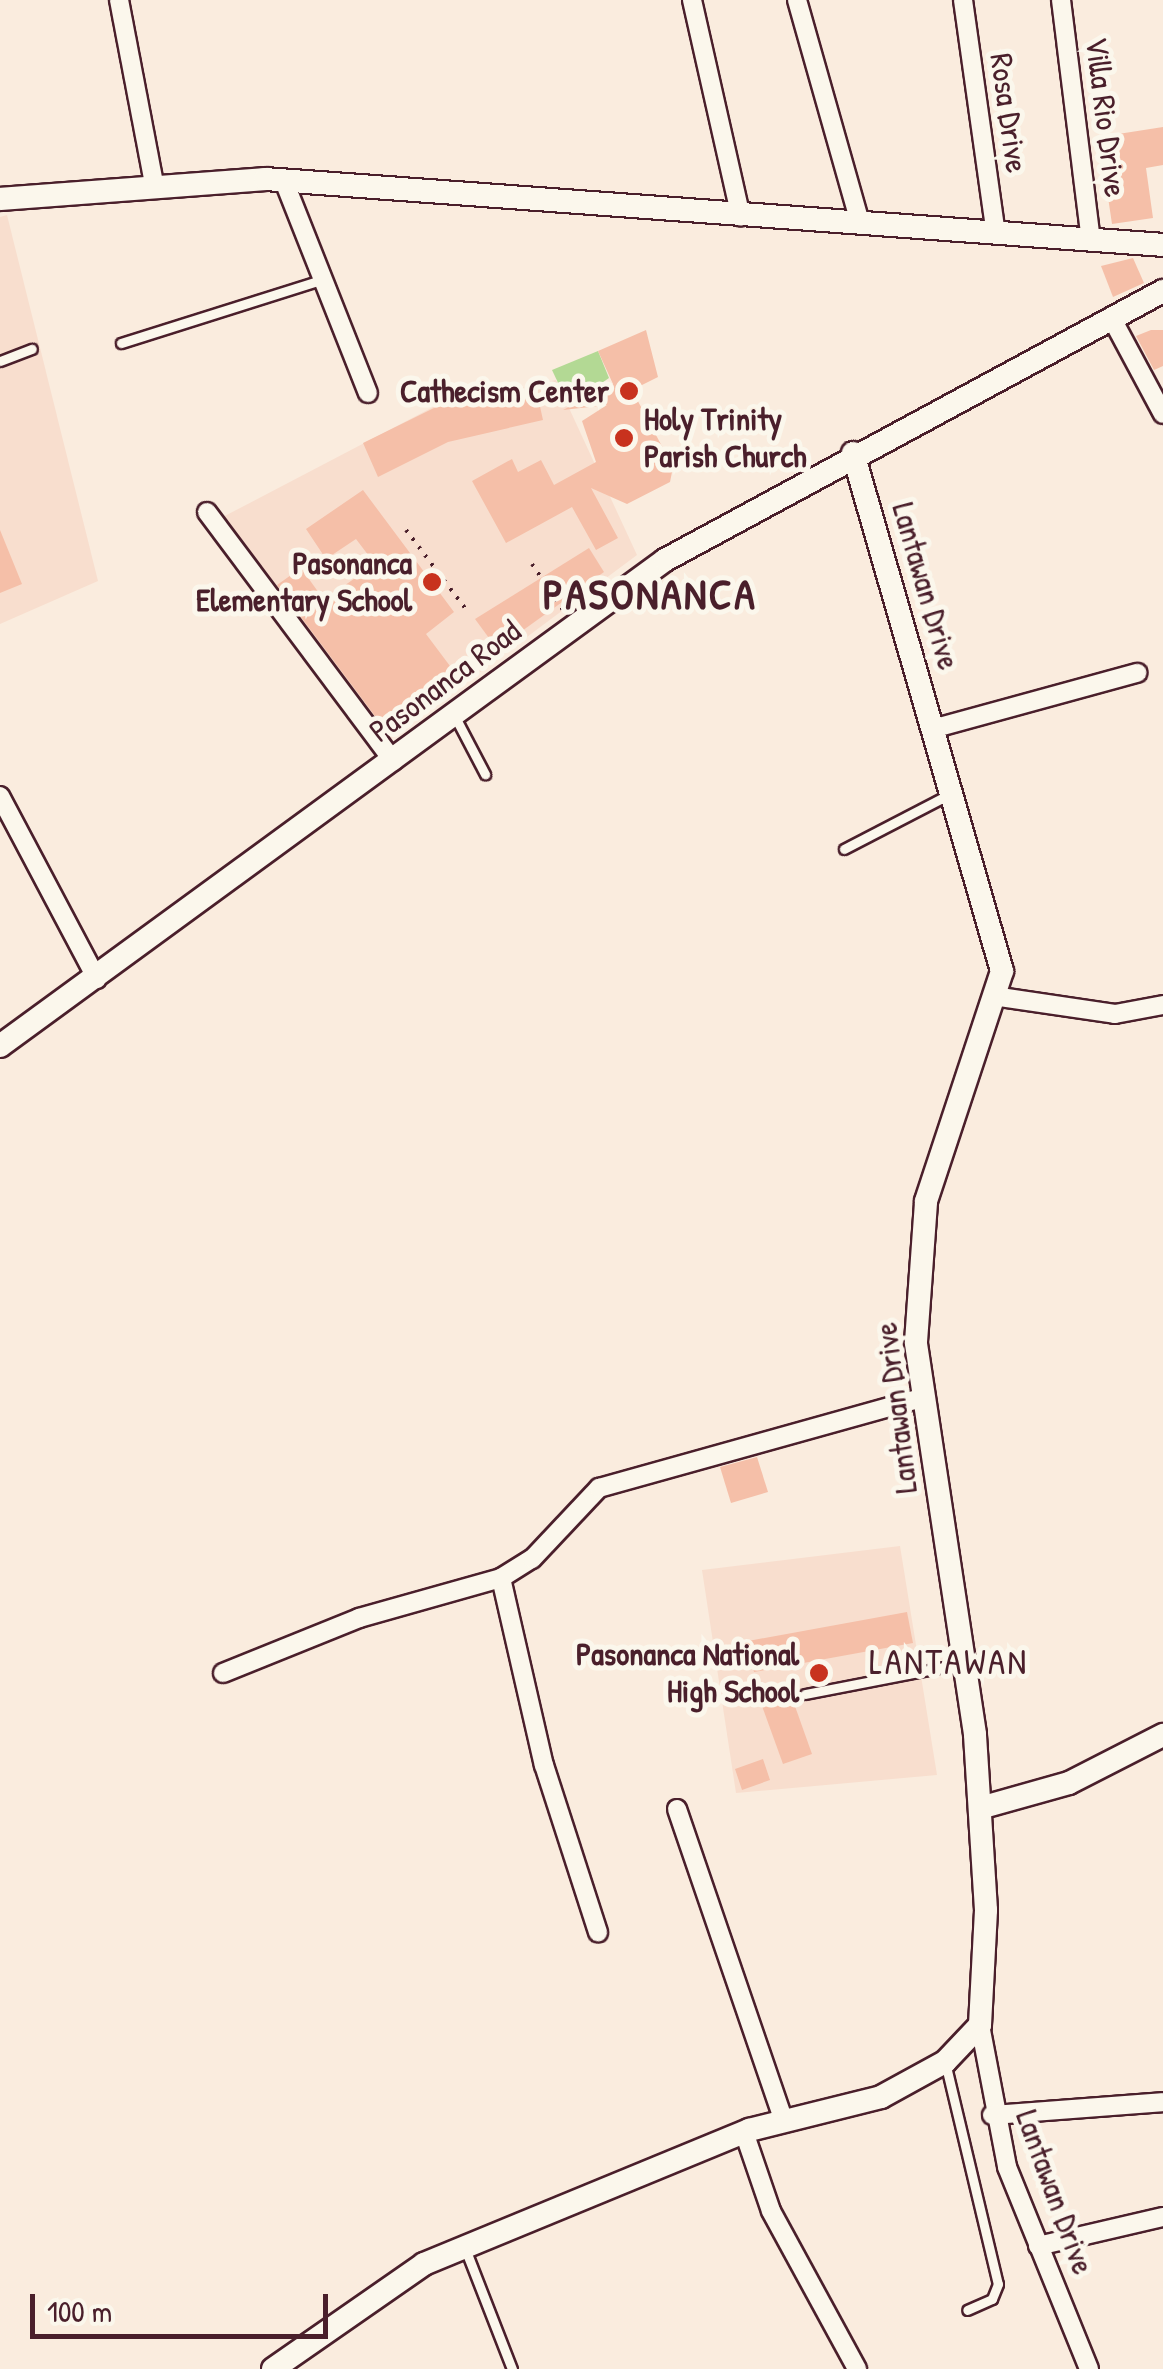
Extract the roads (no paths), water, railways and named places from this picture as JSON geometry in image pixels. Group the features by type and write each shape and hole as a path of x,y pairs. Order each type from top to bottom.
{"street":[{"path":"119,0 154,183"},
{"path":"692,0 741,216"},
{"path":"797,0 860,222"},
{"name":"Rosa Drive","path":"963,0 996,234"},
{"name":"Villa Rio Drive","path":"1061,0 1092,241"},
{"path":"284,180 368,393"},
{"path":"0,199 154,183 284,180 1163,245"},
{"name":"Pasonanca Road","path":"0,1046 97,979 665,560 853,454 1163,291"},
{"path":"1111,316 1163,414"},
{"name":"Lantawan Drive","path":"853,454 1002,971 1000,997 926,1201 922,1398 966,1663 980,1808 980,2025 992,2115 1087,2368"},
{"path":"207,512 393,761"},
{"path":"932,729 1137,672"},
{"path":"0,796 97,979"},
{"path":"1000,997 1116,1014 1163,1005"},
{"path":"224,1674 359,1618 501,1578 532,1559 598,1488 922,1398"},
{"path":"501,1578 544,1765 598,1932"},
{"path":"980,1808 1070,1784 1163,1735"},
{"path":"677,1809 784,2121"},
{"path":"273,2369 377,2293 465,2246 744,2132 881,2096 945,2062 980,2025"},
{"path":"992,2115 1163,2102"},
{"path":"744,2132 772,2212 857,2369"},
{"path":"1038,2246 1163,2217"}],"lane":[{"path":"121,343 321,280"},
{"path":"0,361 32,349"},
{"path":"454,715 486,774"},
{"path":"844,849 950,794"},
{"path":"805,1694 966,1663"},
{"path":"945,2062 998,2284 992,2299 967,2310"},
{"path":"465,2246 512,2369"}],"place":[{"name":"Cathecism Center","path":"629,391"},
{"name":"Holy Trinity Parish Church","path":"624,438"},
{"name":"Pasonanca Elementary School","path":"432,582"},
{"name":"Pasonanca National High School","path":"819,1673"}],"district":[{"name":"PASONANCA","path":"650,594"},
{"name":"LANTAWAN","path":"949,1662"}]}
